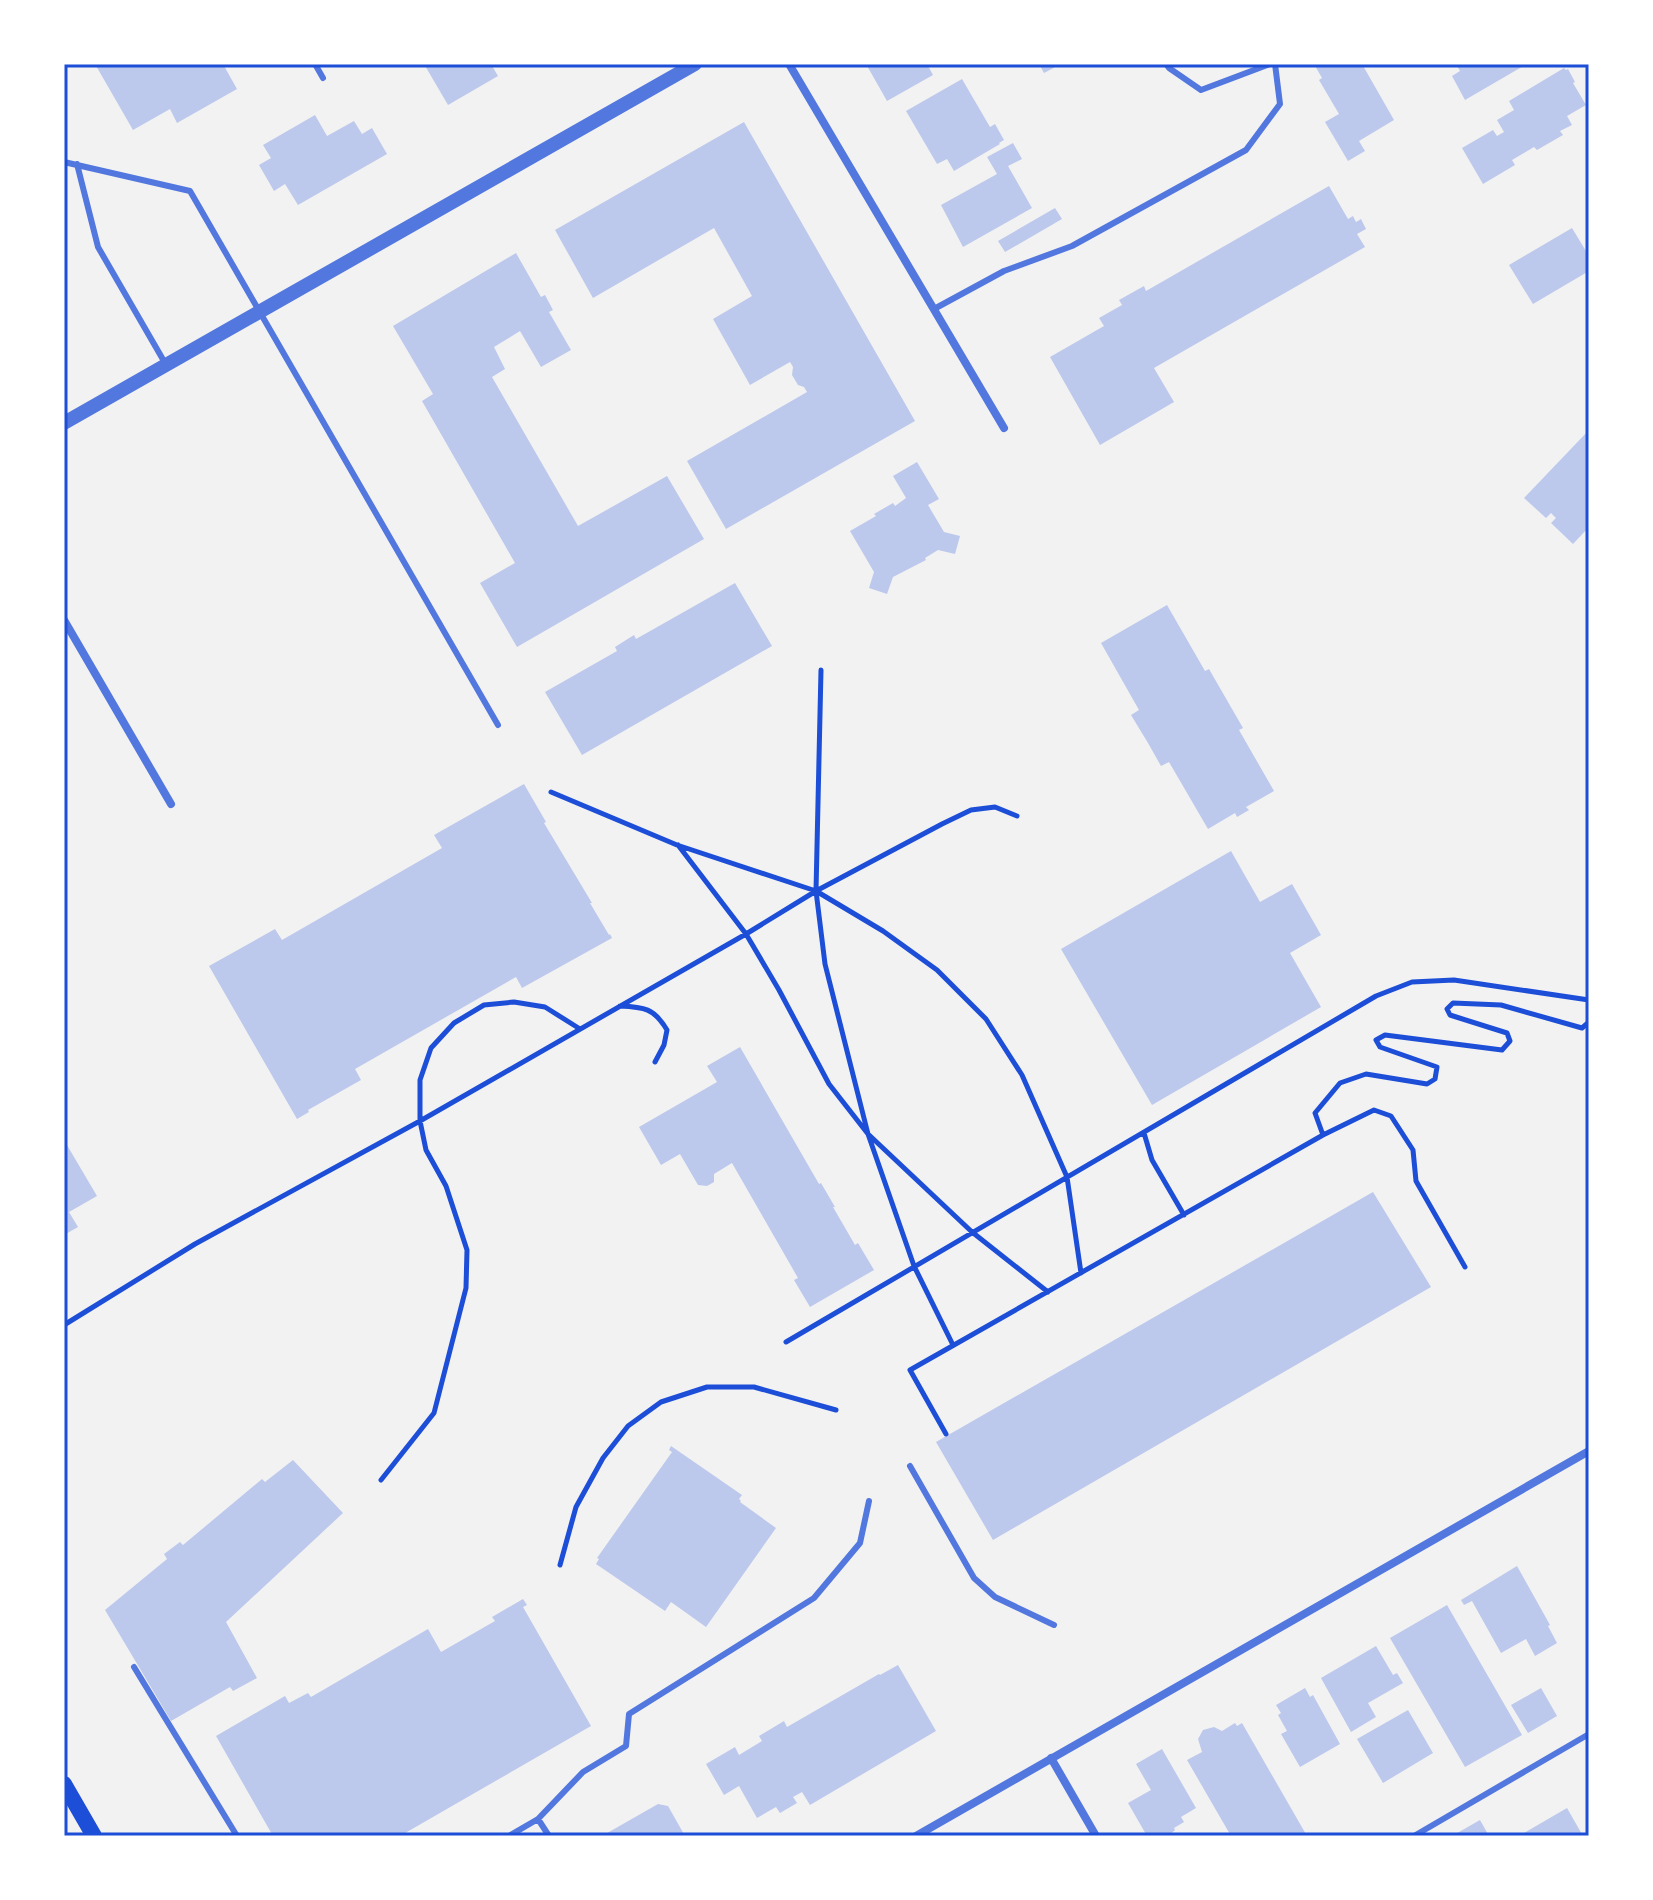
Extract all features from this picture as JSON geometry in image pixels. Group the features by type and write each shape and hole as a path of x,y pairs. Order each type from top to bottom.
{"main road":[{"path":"64,1784 94,1836"}],"street":[{"path":"64,423 695,64"},
{"path":"789,64 1004,428"},
{"path":"64,620 171,804"},
{"path":"916,1836 1589,1451"},
{"path":"1051,1758 1096,1836"}],"lane":[{"path":"315,64 323,78"},
{"path":"934,309 1004,271 1072,246 1246,150 1280,104 1272,64 1201,90 1166,64"},
{"path":"64,162 190,191 498,725"},
{"path":"77,164 98,247 166,365"},
{"path":"910,1466 974,1578 995,1597 1054,1625"},
{"path":"509,1836 538,1819 583,1772 626,1746 629,1714 814,1598 860,1543 869,1501"},
{"path":"134,1667 237,1836"},
{"path":"1414,1836 1589,1734"},
{"path":"538,1819 549,1836"}],"path":[{"path":"821,670 816,891 825,964 868,1134 914,1266 953,1345"},
{"path":"551,792 677,845 816,891 883,931 937,970 986,1019 1022,1075 1067,1177 1081,1273"},
{"path":"64,1325 195,1244 420,1121 816,891 971,810 995,807 1017,816"},
{"path":"677,845 746,934 829,1084 868,1134 972,1232 1048,1292"},
{"path":"786,1342 1376,996 1412,982 1454,980 1589,1000"},
{"path":"381,1480 434,1413 466,1288 467,1250 446,1186 426,1150 420,1121 420,1080 431,1048 454,1023 484,1005 514,1002 545,1007 580,1029"},
{"path":"1323,1135 1315,1113 1340,1083 1366,1074 1427,1084 1435,1079 1437,1067 1380,1047 1376,1040 1385,1035 1502,1050 1510,1041 1507,1033 1450,1015 1447,1009 1453,1003 1501,1005 1582,1028 1589,1022"},
{"path":"619,1006 644,1007 659,1016 667,1030 664,1045 655,1062"},
{"path":"946,1434 910,1370 1323,1135 1374,1110 1391,1116 1413,1150 1416,1181 1465,1267"},
{"path":"1144,1133 1152,1160 1184,1215"},
{"path":"560,1565 576,1507 603,1458 628,1426 661,1402 707,1387 754,1387 836,1410"}],"building":[{"path":"95,64 223,64 237,89 177,123 170,109 133,130"},
{"path":"424,64 491,64 498,76 448,105"},
{"path":"866,64 927,64 933,75 887,101"},
{"path":"1039,64 1061,64 1044,73"},
{"path":"1314,64 1362,64 1394,120 1359,141 1365,151 1348,161 1325,122 1339,114 1319,80 1322,78"},
{"path":"1456,64 1527,64 1465,100 1452,76 1460,71"},
{"path":"1564,68 1568,69 1586,105 1567,116 1572,125 1560,131 1563,135 1512,160 1515,165 1483,184 1462,148 1493,130 1497,136 1504,132 1497,120 1514,110 1509,101"},
{"path":"962,79 990,127 995,124 1004,140 954,171 947,159 937,164 906,111"},
{"path":"315,115 327,136 354,121 362,134 372,128 387,154 298,205 285,184 274,191 259,165 271,158 263,145"},
{"path":"744,122 915,421 726,529 687,461 807,392 792,375 790,362 750,385 713,319 752,296 714,228 593,298 555,230"},
{"path":"1013,143 1022,159 1008,166 1032,208 963,247 941,205 997,174 987,157"},
{"path":"1329,186 1348,219 1353,216 1356,222 1361,219 1366,229 1357,234 1365,247 1154,368 1174,402 1100,445 1050,357 1104,326 1099,318 1122,305 1119,300 1144,286 1146,291"},
{"path":"1055,208 1062,219 1005,252 998,241"},
{"path":"1572,228 1589,256 1589,271 1533,304 1509,265"},
{"path":"516,253 541,297 545,295 553,310 549,312 571,350 541,367 520,331 494,347 505,369 492,377 578,526 667,476 704,539 517,647 480,583 515,563 422,401 433,394 393,326"},
{"path":"1589,430 1589,527 1573,544 1551,523 1556,518 1551,513 1546,518 1524,498"},
{"path":"917,462 939,499 928,505 944,532 960,536 955,554 938,550 926,560 893,577 887,594 869,588 874,572 850,531 876,516 874,514 906,498 893,476"},
{"path":"735,583 772,646 582,755 545,692 617,651 615,647 634,635 636,639"},
{"path":"1167,605 1243,728 1239,730 1274,791 1246,807 1249,810 1237,817 1235,813 1208,829 1169,762 1161,766 1131,715 1139,710 1101,643"},
{"path":"524,784 612,938 522,988 516,977 355,1069 361,1080 297,1119 209,966 275,929 282,940 442,848 434,835"},
{"path":"1231,851 1260,902 1292,884 1321,935 1290,953 1321,1007 1152,1105 1061,949"},
{"path":"740,1047 855,1245 858,1243 874,1270 810,1307 794,1280 798,1278 732,1163 714,1174 714,1182 707,1186 698,1185 680,1154 661,1165 639,1127 717,1082 707,1066"},
{"path":"64,1140 97,1196 69,1212 78,1227 64,1235"},
{"path":"1373,1192 1431,1287 993,1540 936,1442"},
{"path":"671,1446 742,1495 740,1502 776,1528 706,1627 671,1602 665,1611 596,1564 597,1558 672,1452 669,1450"},
{"path":"293,1460 343,1513 226,1622 257,1678 233,1691 230,1687 171,1721 105,1610 167,1559 164,1554 180,1542 183,1545 262,1479 265,1482"},
{"path":"1517,1566 1557,1643 1535,1656 1526,1639 1501,1653 1472,1601 1464,1605 1461,1600"},
{"path":"523,1599 527,1605 523,1607 591,1726 400,1836 273,1836 216,1736 285,1696 289,1703 308,1693 311,1697 428,1629 441,1652 495,1621 492,1617"},
{"path":"1447,1605 1522,1735 1465,1767 1390,1638"},
{"path":"1376,1646 1393,1675 1397,1673 1403,1683 1368,1703 1376,1717 1351,1732 1321,1678"},
{"path":"898,1665 936,1731 810,1805 802,1792 793,1797 797,1803 780,1813 776,1807 757,1818 739,1786 724,1795 706,1764 735,1747 739,1755 762,1741 759,1736 784,1721 787,1727"},
{"path":"1305,1688 1310,1697 1313,1695 1340,1744 1300,1767 1281,1734 1287,1731 1276,1705"},
{"path":"1541,1688 1557,1716 1528,1733 1511,1705"},
{"path":"1408,1710 1433,1753 1383,1783 1357,1739"},
{"path":"1235,1723 1237,1726 1242,1723 1307,1836 1231,1836 1187,1760 1202,1752 1198,1739 1203,1730 1214,1727 1222,1731"},
{"path":"1162,1749 1196,1808 1181,1817 1184,1822 1168,1836 1147,1836 1128,1803 1151,1790 1136,1764"},
{"path":"658,1804 668,1806 685,1836 602,1836"},
{"path":"1567,1808 1583,1836 1519,1836"},
{"path":"1480,1820 1489,1836 1452,1836"}]}
